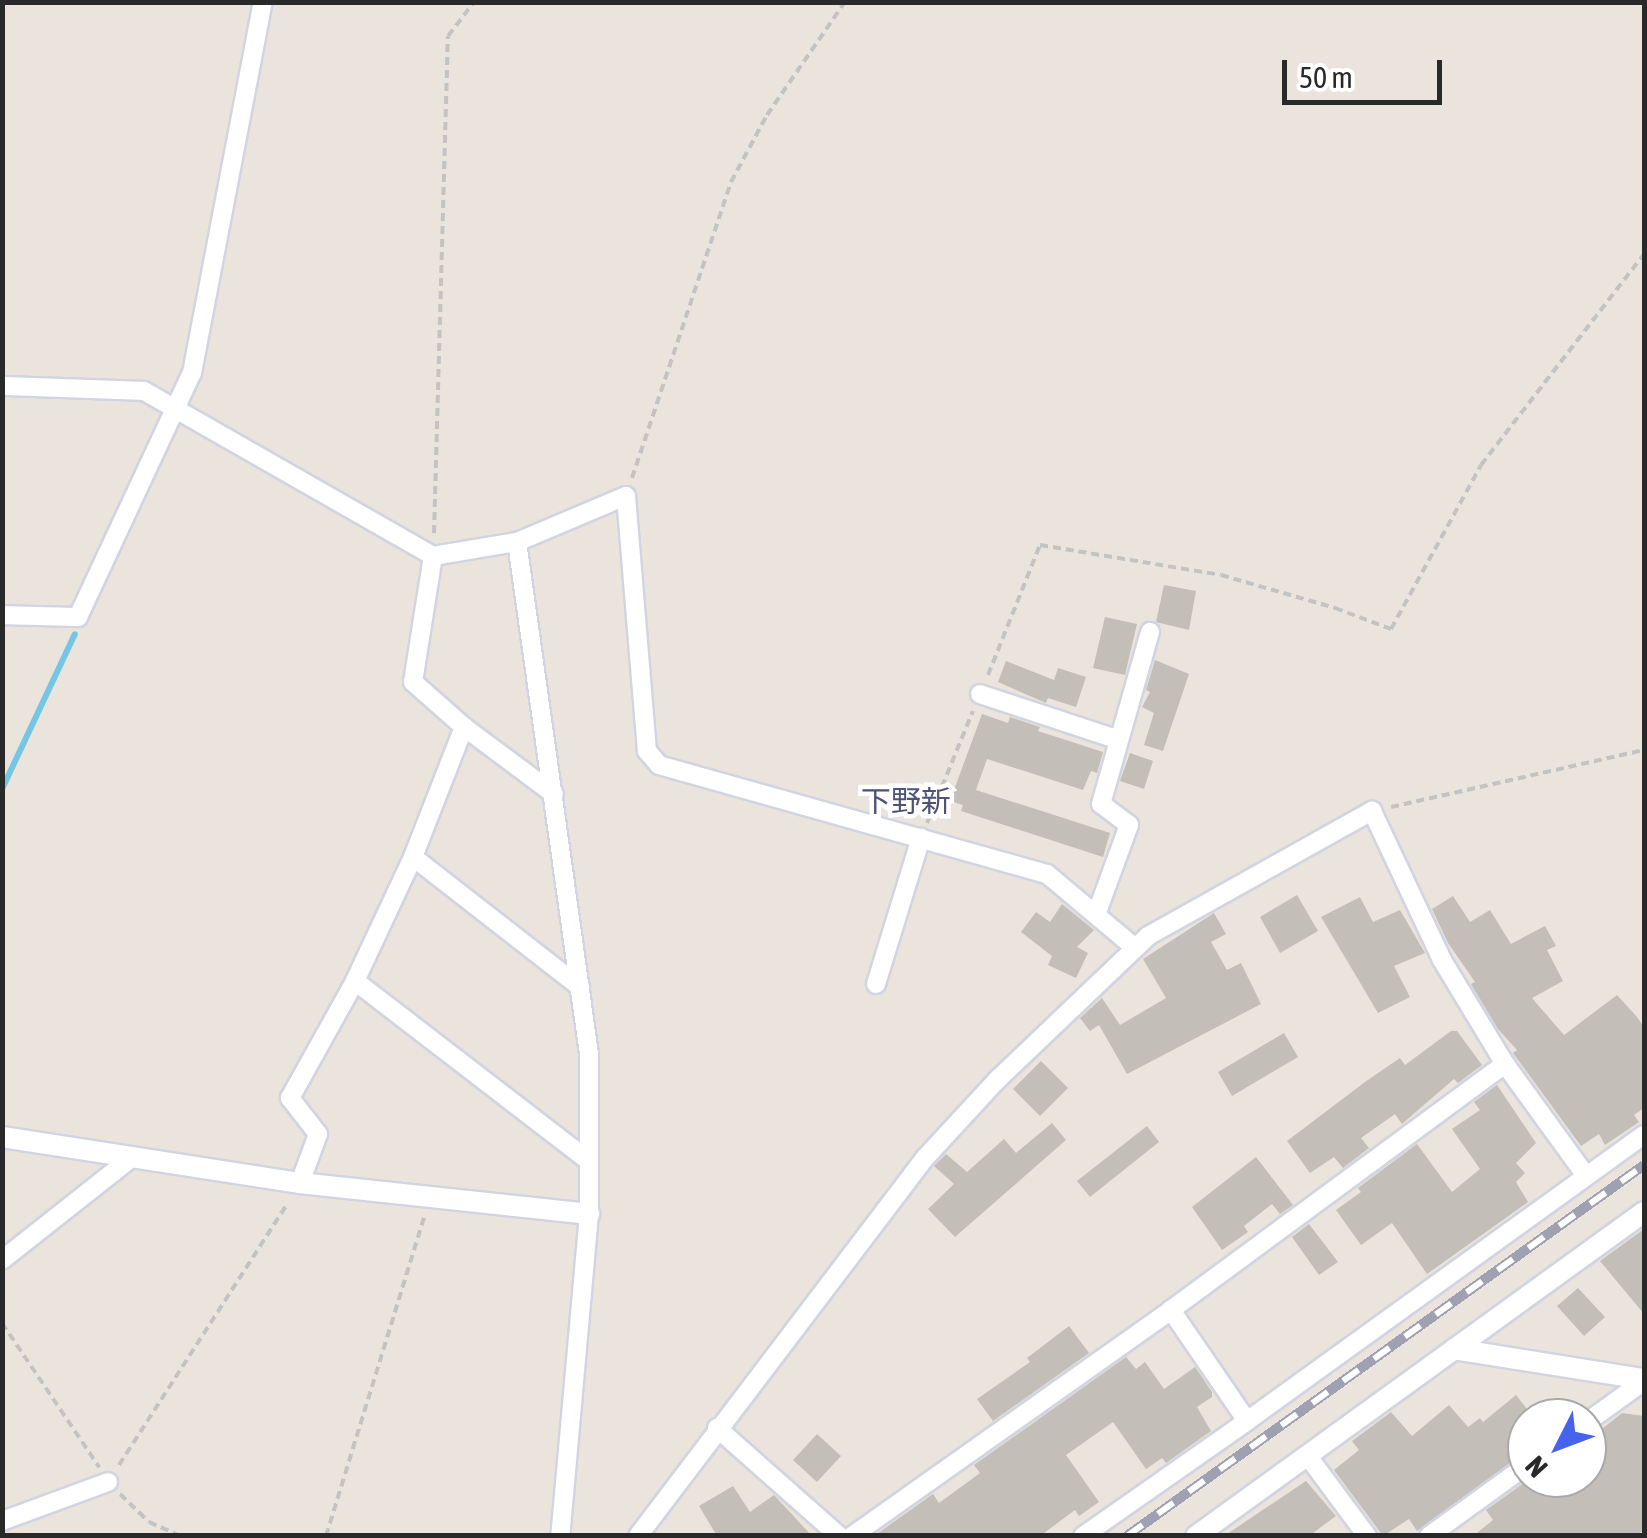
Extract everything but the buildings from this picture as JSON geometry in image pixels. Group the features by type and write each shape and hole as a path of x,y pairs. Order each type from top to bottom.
{"street":[{"path":"2,615 78,616 192,373 263,2"},
{"path":"2,386 144,391 434,556 517,542 626,496 647,751 659,765 1046,874 1134,947"},
{"path":"517,542 589,1054 589,1214 560,1536"},
{"path":"434,556 413,682 464,727 554,794"},
{"path":"1096,914 1129,826 1101,804 1150,632"},
{"path":"980,694 1120,740"},
{"path":"300,1183 318,1134 290,1098 355,981 414,857 464,727"},
{"path":"638,1536 925,1158 998,1078 1134,947 1262,869 1372,811 1442,960 1505,1064 1586,1176"},
{"path":"876,984 921,838"},
{"path":"414,857 580,987"},
{"path":"355,981 589,1160"},
{"path":"852,1536 1171,1310 1505,1064"},
{"path":"1083,1536 1644,1134"},
{"path":"2,1138 300,1183 589,1214"},
{"path":"2,1260 131,1158"},
{"path":"1196,1536 1644,1212"},
{"path":"1171,1310 1247,1420"},
{"path":"1454,1349 1644,1380"},
{"path":"1607,1407 1644,1380"},
{"path":"717,1428 839,1536"},
{"path":"1307,1455 1366,1536"},
{"path":"1429,1536 1507,1479"},
{"path":"2,1521 108,1482"}],"path":[{"path":"434,556 448,36 474,2"},
{"path":"626,496 731,182 767,115 845,2"},
{"path":"921,838 1040,545 1221,576 1335,608 1390,629 1481,465 1644,254"},
{"path":"1372,811 1644,750"},
{"path":"108,1482 300,1183"},
{"path":"326,1536 430,1198"},
{"path":"2,1324 108,1482 149,1522 181,1536"}],"waterway":[{"path":"2,789 75,634"}],"railway":[{"path":"1127,1536 1644,1165"}],"district":[{"name":"下野新","path":"906,801"}]}
